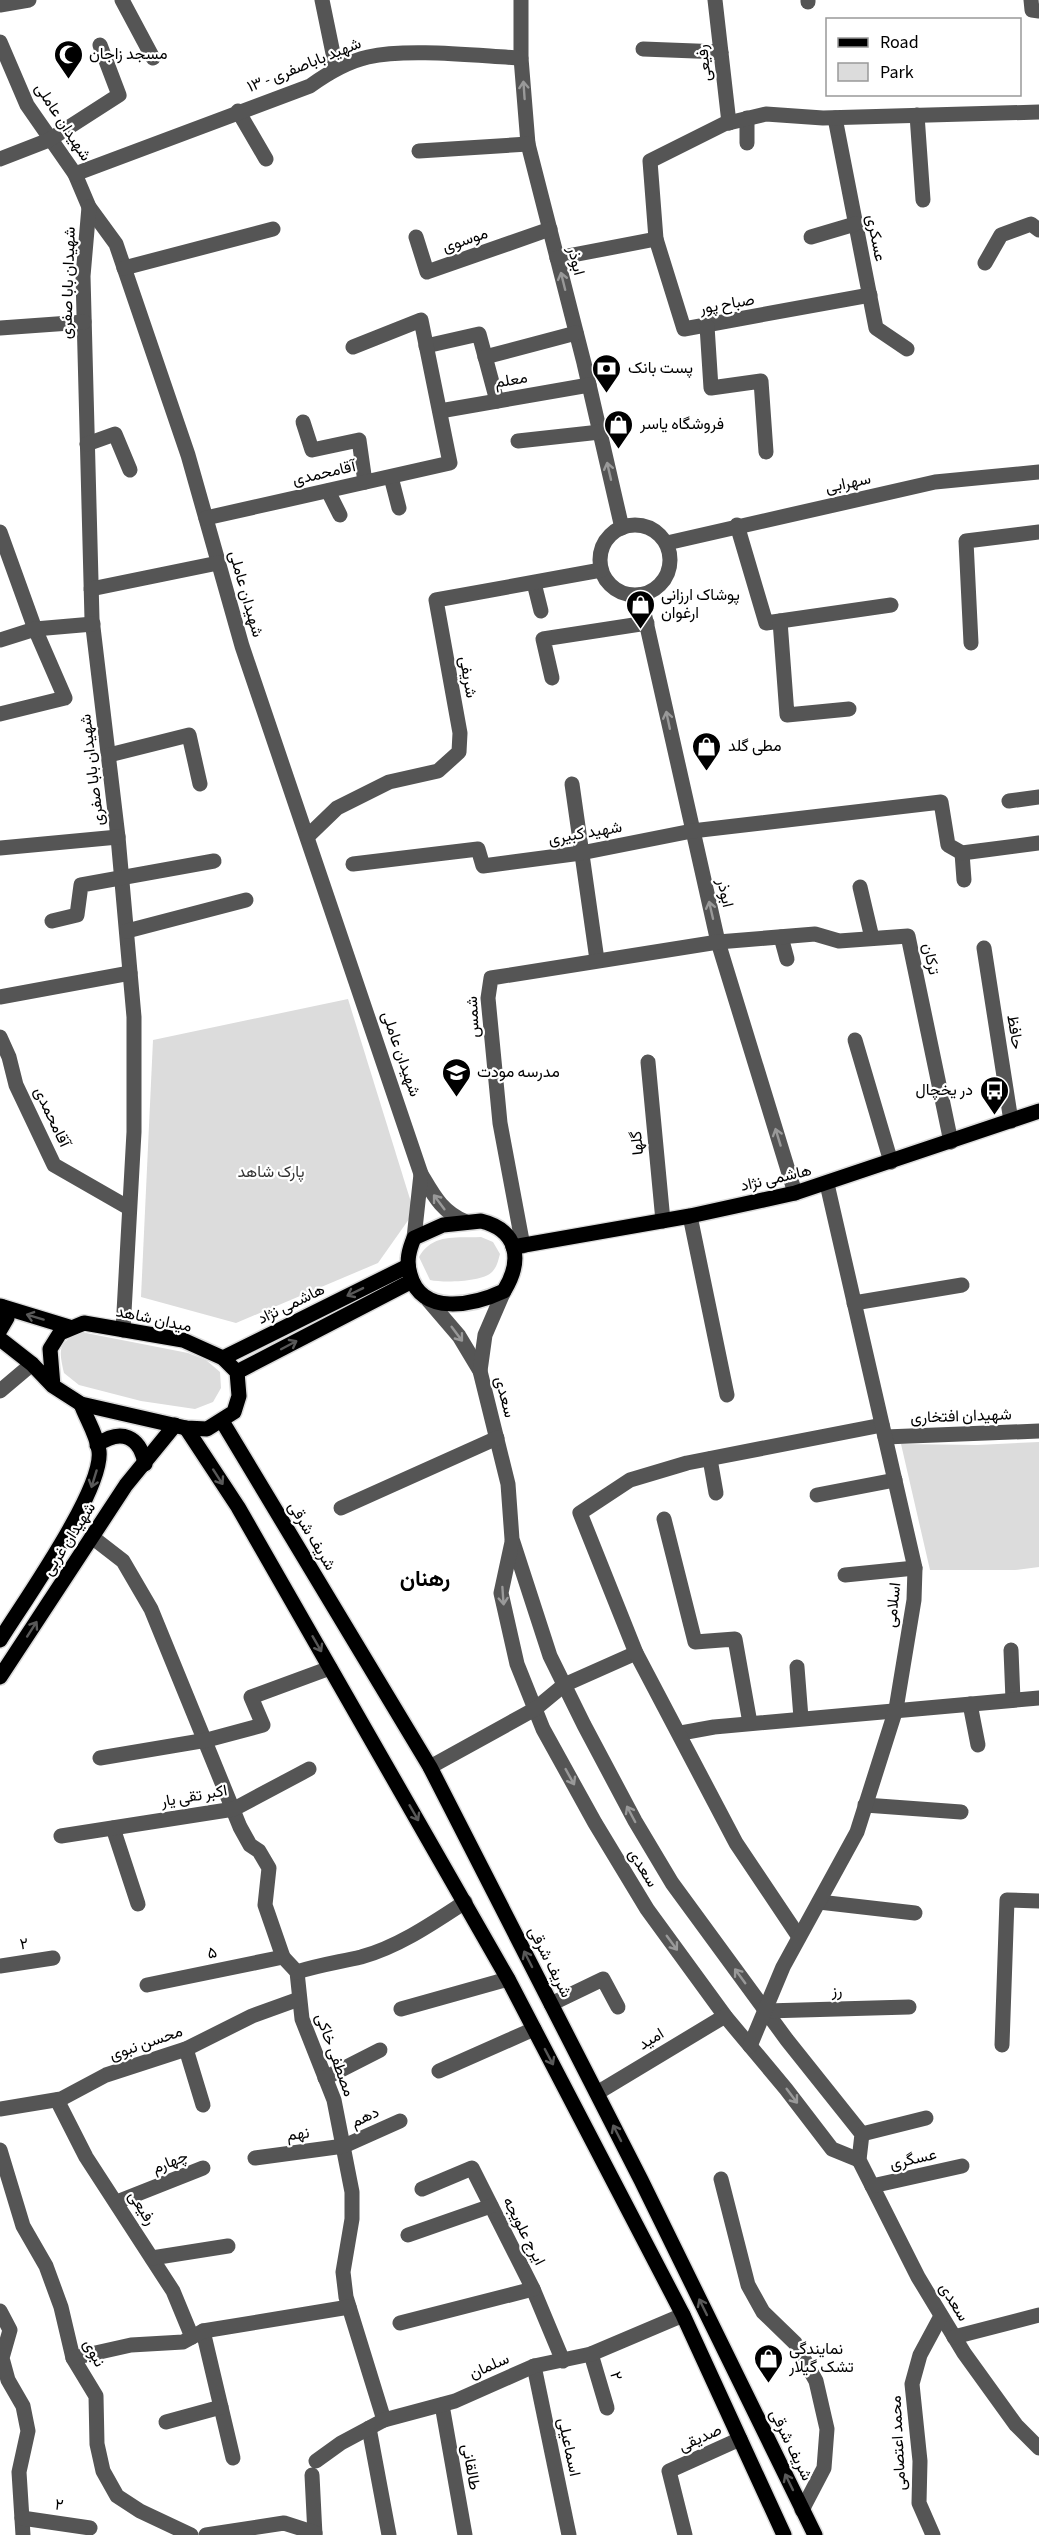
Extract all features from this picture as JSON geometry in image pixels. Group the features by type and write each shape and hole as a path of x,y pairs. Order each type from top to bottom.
{"main road":[{"name":"هاشمی نژاد","path":"518,1246 690,1216 795,1193 1039,1111"},
{"path":"481,1221 496,1225 507,1232 518,1246 512,1279 504,1291 475,1301 443,1304 429,1301 418,1294 410,1273 409,1250 414,1238 443,1225 481,1221"},
{"name":"هاشمی نژاد","path":"223,1358 410,1273"},
{"path":"0,1339 32,1364 53,1386 81,1404 207,1430 234,1412 239,1395 237,1372 410,1273"},
{"path":"0,1329 7,1318 2,1307"},
{"name":"میدان شاهد","path":"2,1307 69,1327 84,1323 183,1341 223,1358 237,1372"},
{"path":"53,1386 50,1349 60,1333 69,1327"},
{"name":"شهیدان غربی","path":"0,1640 6,1618 81,1509 95,1480 99,1452 81,1404"},
{"name":"شریف شرقی","path":"222,1421 430,1767 597,2093 815,2535"},
{"path":"181,1426 238,1507 508,1979 683,2315 784,2535"},
{"name":"شهیدان غربی","path":"0,1677 126,1485 181,1426"},
{"path":"97,1445 108,1437 121,1435 134,1440 142,1451 144,1464"}],"street":[{"path":"0,5 29,0"},
{"path":"122,0 153,58"},
{"path":"322,0 336,68"},
{"name":"ابوذر","path":"521,0 521,57 528,144 589,385 622,528"},
{"name":"رفیعی","path":"715,0 729,123"},
{"path":"1032,0 1032,10 1039,11"},
{"name":"شهیدان عاملی","path":"0,42 27,105 49,140 75,174 89,207 116,244 188,455 242,646 421,1174 439,1205 452,1216 466,1222"},
{"path":"0,159 49,140 119,95 100,45"},
{"path":"644,49 721,52"},
{"name":"شهید باباصفری - ۱۳","path":"75,174 238,111 310,86 336,68 368,57 412,54 521,57"},
{"path":"238,111 266,159"},
{"path":"557,258 656,239 650,161 729,123 766,114 835,118 1039,112"},
{"path":"917,115 923,200"},
{"path":"747,118 747,143"},
{"name":"عسکری","path":"835,118 876,328 907,350"},
{"path":"419,151 528,144"},
{"name":"شهیدان بابا صفری","path":"89,207 83,276 91,589 118,837 134,1029 134,1132 123,1330"},
{"path":"811,237 855,224"},
{"path":"985,262 1000,235 1031,224 1039,230"},
{"path":"124,268 273,229"},
{"name":"موسوی","path":"416,237 427,272 550,229"},
{"name":"صباح پور","path":"656,239 684,329 870,295"},
{"path":"353,346 421,320 440,411"},
{"path":"0,328 84,322"},
{"path":"706,326 711,388 761,381 765,452"},
{"path":"485,357 576,333"},
{"path":"426,346 479,334 497,401"},
{"name":"معلم","path":"440,411 589,385"},
{"name":"آقامحمدی","path":"206,518 450,463 440,411"},
{"path":"303,422 312,450 360,440 365,482"},
{"path":"518,441 600,432"},
{"path":"87,444 115,434 130,470"},
{"name":"سهرابی","path":"667,543 737,525 935,482 1039,472"},
{"path":"391,477 399,508"},
{"path":"328,490 340,515"},
{"path":"634,525 647,526 667,543 671,556 667,576 653,591 640,595 616,590 607,581 600,557 603,545 611,534 634,525"},
{"path":"737,525 766,623 891,606"},
{"path":"0,532 35,629 65,698 0,714"},
{"path":"971,643 966,541 1039,532"},
{"path":"91,589 218,563"},
{"name":"شریفی","path":"308,836 337,808 389,782 438,771 459,753 460,733 436,600 602,570"},
{"path":"534,583 541,611"},
{"name":"ابوذر","path":"640,595 718,942 795,1193"},
{"path":"780,621 787,715 849,708"},
{"path":"552,678 543,639 647,623"},
{"path":"0,640 35,629 93,624"},
{"path":"109,755 189,735 200,784"},
{"path":"572,784 597,960"},
{"path":"1009,801 1039,797"},
{"name":"شهید کبیری","path":"353,864 478,849 483,866 582,854 692,831 941,802 948,844 962,853"},
{"path":"0,848 118,837"},
{"path":"964,880 962,853 1039,843"},
{"path":"52,921 76,915 81,885 214,861"},
{"path":"860,887 872,939"},
{"path":"127,931 246,900"},
{"name":"ترکان","path":"718,942 815,934 839,941 908,936 951,1142"},
{"path":"781,937 787,959"},
{"name":"شمس","path":"518,1246 500,1123 488,998 491,978 718,942"},
{"name":"حافظ","path":"984,948 1011,1121"},
{"path":"0,998 130,973"},
{"name":"آقامحمدی","path":"0,1037 5,1059 54,1165 129,1208"},
{"path":"855,1040 891,1162"},
{"name":"گلها","path":"648,1062 663,1221"},
{"name":"شهیدان عاملی","path":"414,1238 421,1174"},
{"name":"اسلامی","path":"750,2046 783,1966 857,1832 896,1709 914,1600 915,1568 827,1184"},
{"path":"690,1216 727,1395"},
{"path":"854,1303 962,1285"},
{"path":"480,1371 485,1335 504,1291"},
{"path":"429,1301 459,1336 480,1371"},
{"path":"0,1391 32,1364"},
{"name":"سعدی","path":"480,1371 508,1484 512,1539 550,1656 564,1685 635,1821 672,1883 766,2011 862,2134"},
{"name":"شهیدان افتخاری","path":"636,1653 580,1514 630,1480 710,1459 884,1431 1039,1431"},
{"path":"341,1508 497,1438"},
{"path":"710,1459 716,1493"},
{"path":"817,1495 895,1480"},
{"path":"664,1519 695,1642 735,1639 750,1723"},
{"path":"92,1537 123,1561 151,1609 250,1845 259,1851 269,1868 265,1905 283,1957 297,1972 323,1963 363,1956 415,1934 465,1902"},
{"name":"سعدی","path":"512,1539 501,1593 517,1664 543,1729 583,1802 648,1909 724,2016 832,2149 859,2160 918,2277 954,2337 1016,2425 1039,2448"},
{"path":"845,1575 915,1568"},
{"path":"1011,1650 1013,1700"},
{"path":"430,1767 535,1709 564,1685 636,1653 681,1733 736,1843 799,1937"},
{"path":"797,1667 801,1718"},
{"path":"100,1758 207,1740 263,1725 251,1696 330,1668"},
{"path":"681,1733 801,1718 1039,1698"},
{"path":"970,1704 978,1744"},
{"name":"اکبر تقی یار","path":"61,1836 234,1809 309,1769"},
{"path":"865,1806 961,1812"},
{"path":"113,1828 138,1904"},
{"path":"1002,2044 1007,1900 1039,1901"},
{"path":"819,1902 915,1913"},
{"name":"۵","path":"147,1985 283,1957"},
{"name":"۲","path":"0,1966 53,1958"},
{"name":"مصطفی خاکی","path":"297,1972 302,2019 334,2100 344,2146 352,2192 352,2219 343,2272 349,2307 384,2420"},
{"path":"401,2009 508,1979"},
{"path":"551,2004 603,1980 618,2007"},
{"name":"محسن نبوی","path":"0,2109 57,2100 106,2075 186,2049 252,2016 300,1999"},
{"name":"رز","path":"766,2011 909,2007"},
{"name":"امید","path":"597,2093 724,2016"},
{"path":"439,2071 534,2029"},
{"path":"186,2049 203,2105"},
{"path":"325,2078 380,2050"},
{"name":"رفیعی","path":"57,2100 86,2157 117,2202 198,2334 221,2407 233,2458"},
{"path":"859,2160 862,2134 926,2118"},
{"name":"دهم","path":"344,2146 400,2121"},
{"name":"نهم","path":"255,2158 344,2146"},
{"name":"نبوی","path":"0,2150 23,2226 46,2266 60,2307 73,2358 96,2396 97,2444 103,2471 117,2496 173,2531 191,2535"},
{"name":"عسگری","path":"872,2186 962,2166"},
{"name":"چهارم","path":"117,2202 203,2168"},
{"name":"ایرج علویجه","path":"422,2189 472,2168 533,2289 563,2361"},
{"path":"721,2179 748,2285 763,2312 795,2343 818,2390 827,2428 824,2468 802,2510"},
{"path":"408,2235 491,2206"},
{"path":"152,2258 228,2247"},
{"path":"400,2323 533,2289"},
{"path":"73,2358 131,2345 171,2344 198,2334 349,2307"},
{"path":"0,2312 10,2330 2,2358 8,2380 23,2406 28,2431 20,2472 23,2535"},
{"name":"سلمان","path":"315,2534 314,2468 369,2428 384,2420 442,2405 534,2366 591,2354 683,2315"},
{"path":"954,2337 1039,2315"},
{"name":"محمد اعتصامی","path":"933,2535 919,2503 920,2461 912,2384 920,2355 941,2316"},
{"name":"۲","path":"591,2354 607,2408"},
{"name":"اسماعیلی","path":"534,2366 569,2535"},
{"name":"طالقانی","path":"442,2405 465,2535"},
{"path":"166,2422 221,2407"},
{"path":"369,2428 389,2535"},
{"name":"صدیقی","path":"685,2535 669,2471 740,2439"},
{"name":"۲","path":"22,2518 90,2528"},
{"path":"206,2535 284,2523 315,2534"}],"green space":[{"name":"پارک شاهد","path":"348,999 414,1212 378,1263 236,1323 141,1297 153,1040"},
{"path":"481,1237 493,1242 500,1254 492,1272 472,1280 430,1280 419,1257 424,1249 446,1238"},
{"path":"81,1332 188,1353 206,1360 220,1372 221,1388 213,1402 195,1409 141,1401 79,1385 64,1373 61,1352 64,1343"},
{"path":"1039,1442 1039,1567 1015,1570 930,1570 901,1444 977,1445"}],"place":[{"name":"مسجد زاجان","path":"68,80"},
{"name":"پست بانک","path":"607,394"},
{"name":"فروشگاه یاسر","path":"619,450"},
{"name":"پوشاک ارزانی ارغوان","path":"640,630"},
{"name":"مطی گلد","path":"707,772"},
{"name":"مدرسه مودت","path":"456,1098"},
{"name":"در یخچال","path":"994,1116"},
{"name":"نمایندگی تشک گیلار","path":"768,2384"}],"district":[{"name":"رهنان","path":"425,1579"}]}
